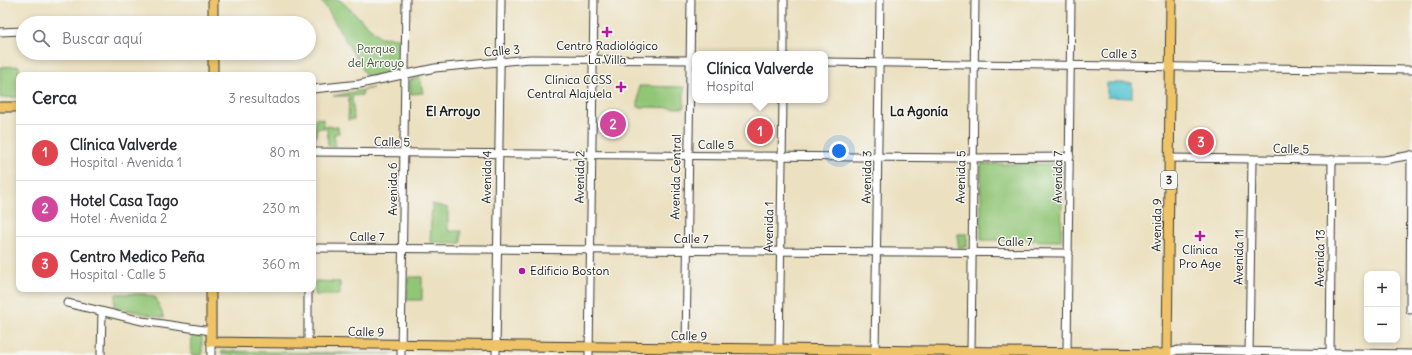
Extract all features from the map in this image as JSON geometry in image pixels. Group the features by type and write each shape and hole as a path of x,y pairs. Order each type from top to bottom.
{"main road":[{"path":"213,0 213,16"},
{"name":"Avenida 9","path":"1168,355 1171,0"},
{"path":"213,60 213,72"},
{"path":"0,107 16,107"},
{"path":"211,292 211,342"},
{"name":"Calle 9","path":"211,342 401,345 496,350 1168,355"}],"street":[{"name":"Avenida 6","path":"401,355 406,0"},
{"name":"Avenida 4","path":"496,350 501,0"},
{"name":"Avenida 2","path":"590,351 591,154 594,0"},
{"name":"Avenida Central","path":"691,0 693,51"},
{"path":"784,0 784,51"},
{"name":"Avenida 3","path":"875,353 880,0"},
{"name":"Avenida 5","path":"971,354 975,0"},
{"name":"Avenida 7","path":"1067,354 1071,0"},
{"path":"0,32 16,31"},
{"name":"Calle 3","path":"316,89 360,84 435,68 500,62 543,59 692,60"},
{"name":"Calle 3","path":"828,62 1412,70"},
{"name":"Avenida Central","path":"685,352 688,156 692,79"},
{"name":"Avenida 1","path":"779,352 783,103"},
{"name":"Calle 5","path":"316,152 974,158 1070,157"},
{"path":"1410,310 1411,155"},
{"name":"Calle 5","path":"1169,158 1384,160 1411,155"},
{"name":"Avenida 11","path":"1249,353 1252,159"},
{"name":"Avenida 13","path":"1330,354 1332,160"},
{"name":"Calle 7","path":"316,248 1069,253"},
{"path":"308,292 308,343"},
{"path":"67,303 142,321 211,331"},
{"path":"101,355 102,312"},
{"path":"211,342 211,355"},
{"path":"1168,355 1178,350 1249,353 1412,354"}],"green space":[{"name":"Parque del Arroyo","path":"320,0 340,0 380,37 400,38 400,71 367,77 326,7"},
{"path":"19,66 19,72 16,72 16,97 0,98 0,67"},
{"path":"420,77 423,93 410,94 410,80"},
{"path":"639,86 684,87 684,108 638,107"},
{"path":"373,88 364,90 362,95 352,96 354,119 348,120 349,96 333,96"},
{"path":"316,118 323,119 323,126 338,127 339,133 334,134 336,146 328,146 327,128 317,128 316,137"},
{"path":"981,164 1063,164 1061,241 981,240"},
{"path":"432,204 448,208 448,231 461,231 461,243 430,242"},
{"path":"958,234 967,234 967,247 958,247"},
{"path":"408,277 422,277 422,300 407,300"},
{"path":"316,281 340,282 340,295 315,295"},
{"path":"116,294 144,294 156,298 164,318 114,307"},
{"path":"192,333 202,337 202,355 191,355"},
{"path":"222,351 394,354 222,355"}],"water":[{"path":"1107,83 1132,83 1132,98 1107,97"}],"place":[{"name":"Centro Radiológico La Villa","path":"607,32"},
{"name":"Clínica CCSS Central Alajuela","path":"621,87"},
{"name":"Hotel Casa Tago","path":"613,124"},
{"name":"Clínica Valverde","path":"760,131"},
{"name":"Centro Medico Peña","path":"1201,142"},
{"name":"Clínica Pro Age","path":"1200,236"},
{"name":"Edificio Boston","path":"522,271"}],"district":[{"name":"El Arroyo","path":"453,111"},
{"name":"La Agonía","path":"919,111"}]}
